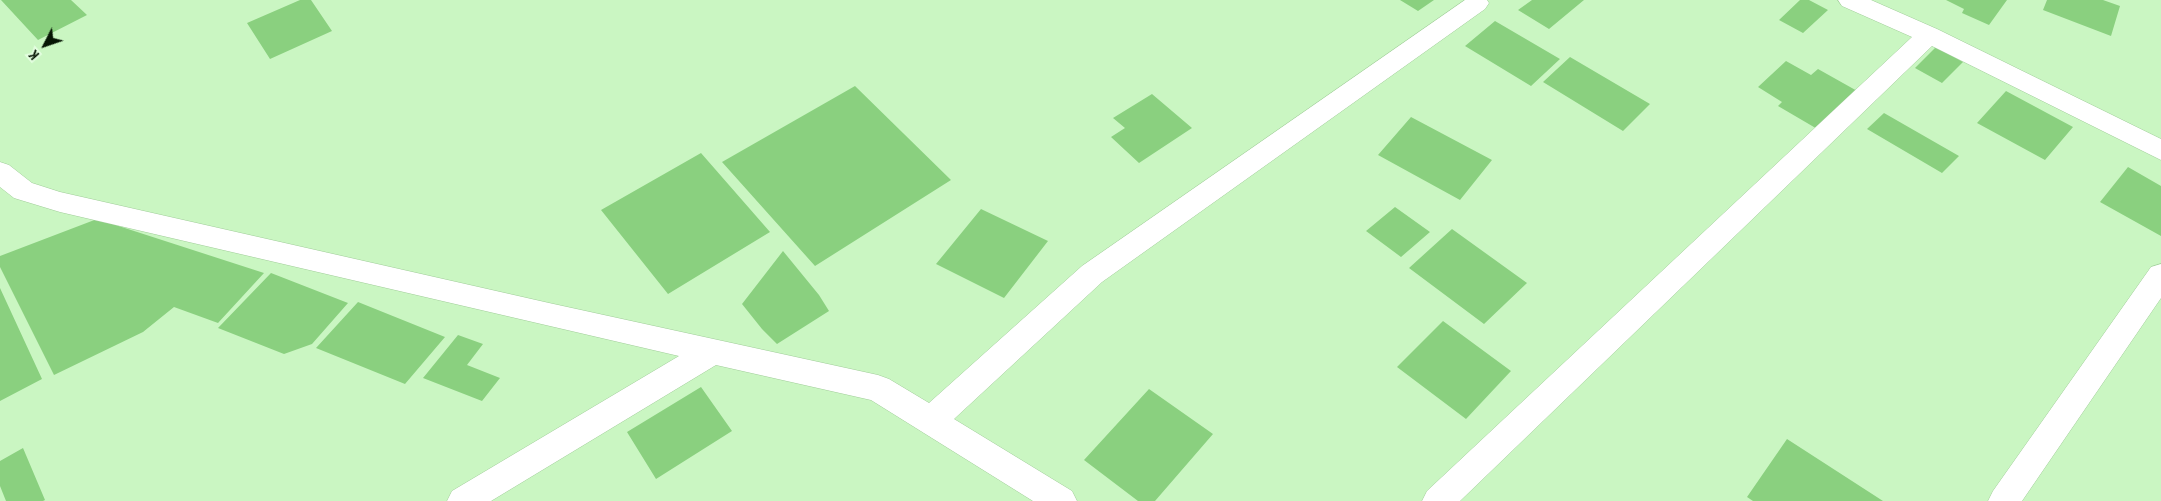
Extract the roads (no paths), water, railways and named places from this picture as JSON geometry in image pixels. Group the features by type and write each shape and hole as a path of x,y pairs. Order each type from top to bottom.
{"street":[{"path":"1850,0 1929,35 2161,150"},
{"path":"931,420 1092,274 1476,3"},
{"path":"1438,501 1929,35"},
{"path":"0,172 23,191 60,202 878,388 1061,501"},
{"path":"2004,501 2161,275"},
{"path":"463,501 713,351"}]}
